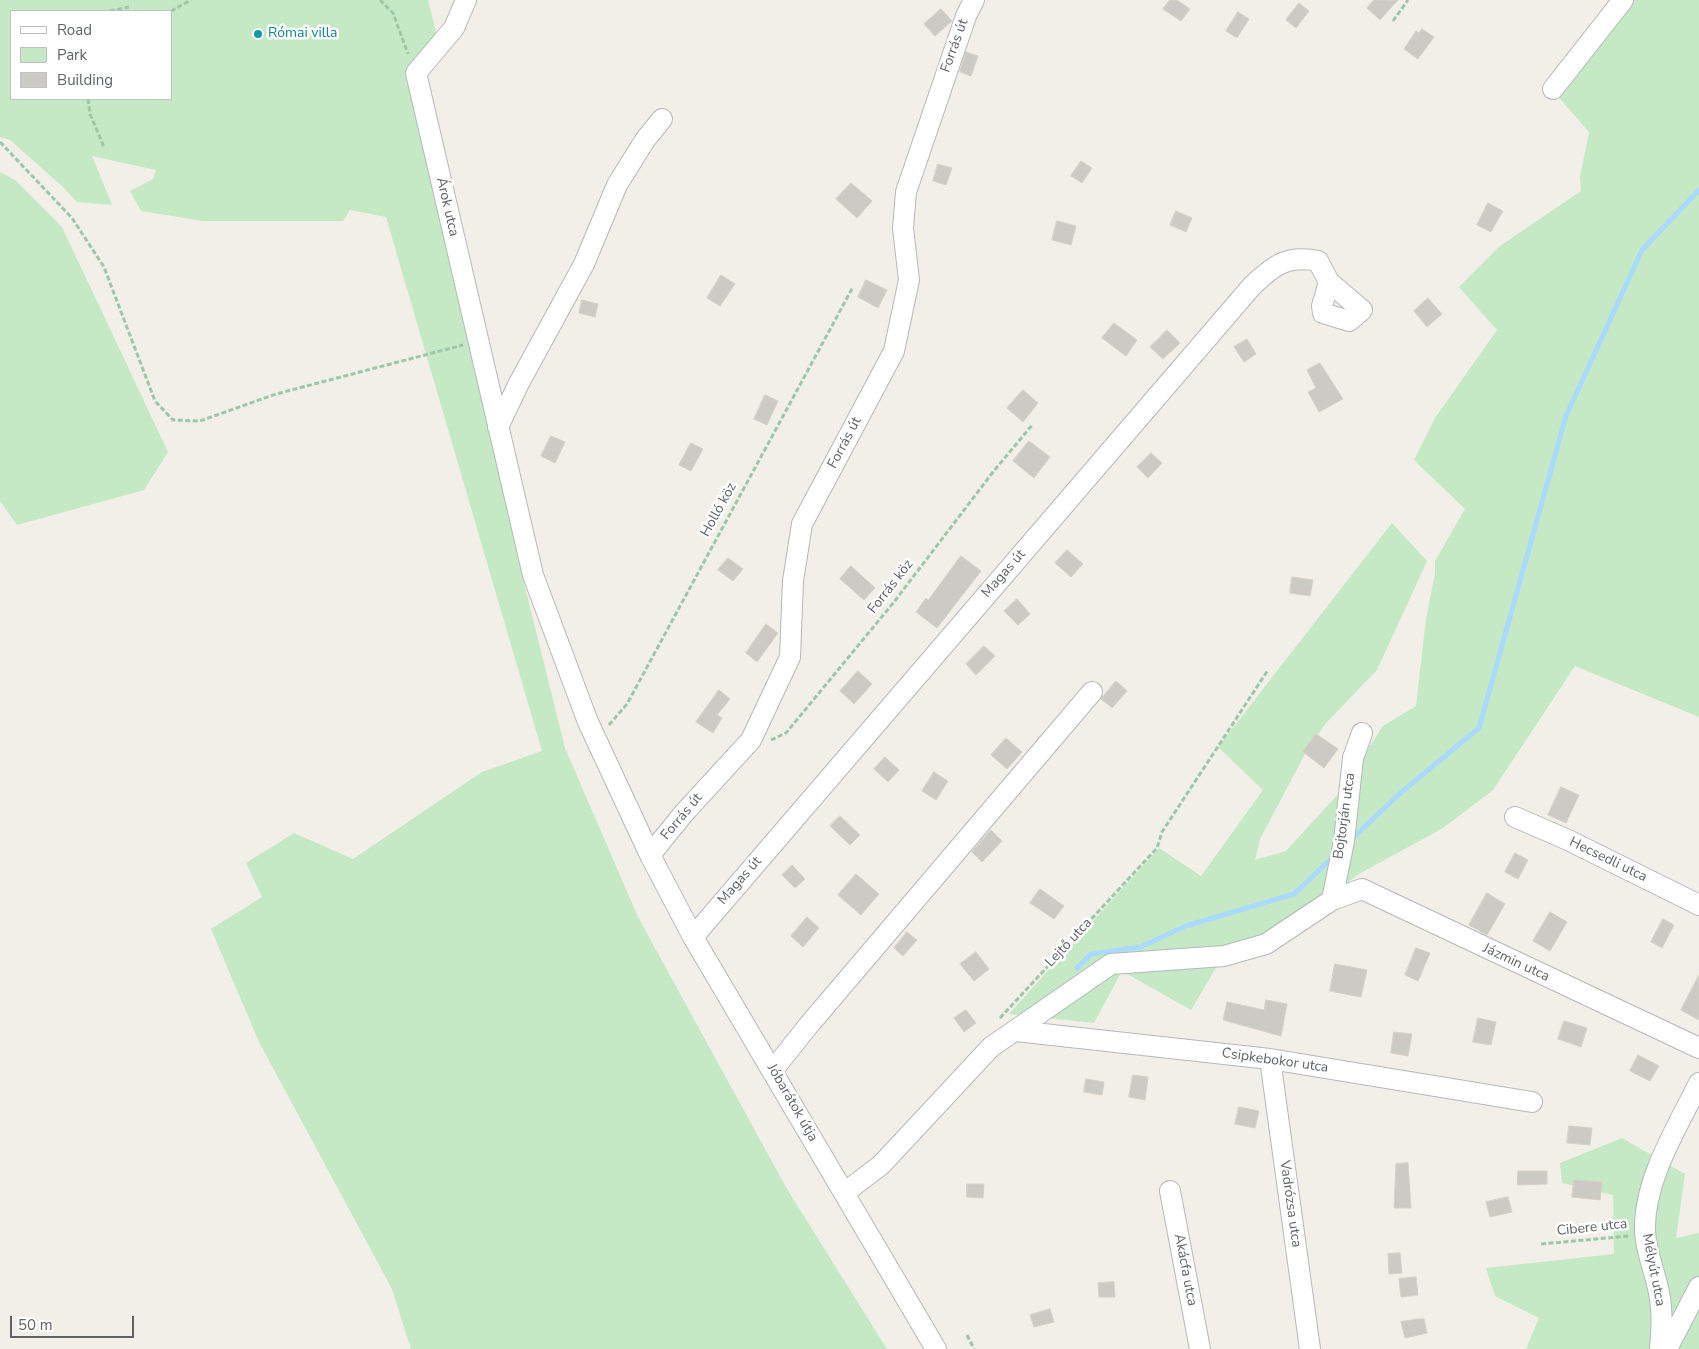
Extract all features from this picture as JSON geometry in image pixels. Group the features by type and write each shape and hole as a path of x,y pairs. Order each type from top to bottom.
{"street":[{"path":"416,74 454,28 466,0"},
{"name":"Forrás út","path":"650,855 684,813 751,740 790,657 793,581 802,524 894,351 909,280 903,228 906,192 947,69 966,16 974,0"},
{"path":"1553,90 1623,0"},
{"name":"Árok utca","path":"416,74 533,575 588,722 597,738"},
{"path":"498,427 519,382 584,264 617,184 645,140 662,119"},
{"name":"Magas út","path":"692,937 1252,286 1274,265 1301,258 1318,261 1329,282"},
{"path":"773,1070 808,1026 1092,692"},
{"name":"Bojtorján utca","path":"1332,900 1344,841 1353,758 1362,733"},
{"name":"Jóbarátok útja","path":"597,738 650,855 692,937 773,1070 936,1349"},
{"name":"Hecsedli utca","path":"1515,817 1568,840 1699,905"},
{"name":"Jázmin utca","path":"991,1047 1111,964 1224,956 1266,944 1332,900 1362,889 1699,1048"},
{"name":"Csipkebokor utca","path":"1016,1031 1270,1059 1532,1102"},
{"path":"844,1193 881,1166 991,1047"},
{"name":"Vadrózsa utca","path":"1270,1059 1310,1349"},
{"name":"Mélyút utca","path":"1660,1349 1660,1298 1645,1234 1645,1212 1649,1192 1699,1083"},
{"name":"Akácfa utca","path":"1170,1191 1200,1349"},
{"path":"1667,1349 1699,1287"}],"path":[{"path":"172,10 191,0"},
{"path":"380,0 393,13 416,74"},
{"path":"1393,21 1408,0"},
{"path":"115,10 129,7"},
{"path":"88,100 90,114 104,147"},
{"path":"0,142 72,218 104,267 155,401 173,420 200,422 276,394 478,341"},
{"name":"Holló köz","path":"597,738 627,704 853,287"},
{"name":"Forrás köz","path":"751,740 770,741 786,733 894,602 993,472 1034,424"},
{"name":"Lejtő utca","path":"991,1047 1001,1016 1157,848 1162,832 1268,670"},
{"name":"Cibere utca","path":"1541,1244 1645,1234"},
{"path":"967,1335 974,1349"}],"green space":[{"path":"0,0 428,0 436,32 416,74 524,583 565,748 638,917 787,1189 887,1349 411,1349 392,1289 259,1042 211,929 262,897 246,863 294,833 353,859 482,772 542,751 386,217 350,210 343,221 203,221 141,211 130,191 153,179 156,170 92,156 112,205 77,202 63,187 10,140 0,137"},
{"path":"1626,0 1699,0 1699,717 1575,666 1493,790 1443,828 1357,875 1279,940 1220,961 1191,1010 1122,971 1094,1023 1009,1014 1159,848 1201,876 1263,790 1218,747 1392,523 1427,561 1377,670 1326,723 1306,752 1260,839 1255,860 1286,851 1340,792 1383,726 1416,706 1426,619 1435,573 1435,561 1465,509 1414,460 1435,418 1497,330 1459,287 1500,246 1581,191 1580,177 1589,132 1554,92"},
{"path":"0,172 15,180 62,227 168,452 144,490 17,525 0,501"},
{"path":"1622,1138 1685,1174 1676,1238 1699,1233 1699,1349 1526,1349 1539,1318 1495,1296 1486,1268 1614,1254 1613,1195 1562,1183 1560,1163"}],"building":[{"path":"1170,0 1177,0 1190,9 1181,21 1163,9"},
{"path":"1374,0 1398,0 1380,20 1367,8"},
{"path":"1299,3 1309,11 1296,28 1286,20"},
{"path":"941,9 952,21 935,36 924,24"},
{"path":"1238,12 1249,19 1237,38 1226,31"},
{"path":"1422,29 1434,37 1418,59 1404,49 1416,31 1419,33"},
{"path":"966,52 978,56 971,76 960,72"},
{"path":"1081,161 1092,168 1082,183 1071,176"},
{"path":"938,164 952,168 946,185 933,181"},
{"path":"851,183 872,201 857,218 836,199"},
{"path":"1488,203 1503,211 1491,232 1477,225"},
{"path":"1176,211 1192,218 1186,232 1170,225"},
{"path":"1057,221 1076,226 1071,245 1052,240"},
{"path":"721,275 735,284 720,306 707,298"},
{"path":"866,280 887,290 878,308 858,297"},
{"path":"1428,298 1442,314 1427,327 1414,311"},
{"path":"582,300 598,304 595,317 579,313"},
{"path":"1114,323 1137,340 1126,356 1102,338"},
{"path":"1167,330 1180,343 1163,359 1150,347"},
{"path":"1247,339 1256,354 1244,362 1234,347"},
{"path":"1320,363 1343,399 1319,412 1308,392 1316,388 1307,370"},
{"path":"1023,390 1038,403 1023,422 1007,408"},
{"path":"765,395 778,401 767,425 754,419"},
{"path":"551,436 565,442 555,463 541,456"},
{"path":"1029,441 1050,457 1034,478 1013,461"},
{"path":"691,443 703,449 691,471 679,465"},
{"path":"1151,453 1162,463 1148,478 1137,467"},
{"path":"1067,550 1083,564 1071,577 1055,563"},
{"path":"961,556 981,571 937,628 916,612 926,598 928,600"},
{"path":"728,558 743,569 733,581 718,570"},
{"path":"851,566 875,588 864,600 840,579"},
{"path":"1292,577 1313,580 1310,596 1290,593"},
{"path":"1017,599 1030,614 1018,625 1004,611"},
{"path":"766,624 778,633 757,662 746,653"},
{"path":"984,646 995,656 976,675 966,664"},
{"path":"858,671 872,684 854,704 840,691"},
{"path":"1116,681 1127,691 1112,708 1101,699"},
{"path":"719,690 730,699 717,715 722,718 713,733 696,722"},
{"path":"1316,734 1338,749 1324,768 1303,752"},
{"path":"1006,738 1022,752 1007,769 991,755"},
{"path":"885,757 899,770 888,782 874,769"},
{"path":"934,772 948,781 936,800 922,791"},
{"path":"1561,787 1579,795 1566,823 1548,815"},
{"path":"840,816 860,835 850,845 830,826"},
{"path":"991,830 1002,841 982,862 972,852"},
{"path":"1515,853 1528,860 1518,879 1505,872"},
{"path":"792,865 805,879 795,888 782,875"},
{"path":"856,874 879,894 861,915 838,895"},
{"path":"1040,889 1064,906 1054,919 1030,903"},
{"path":"1487,893 1505,904 1487,935 1469,925"},
{"path":"1550,912 1567,922 1550,951 1533,941"},
{"path":"807,917 819,928 803,947 791,936"},
{"path":"1663,919 1674,925 1662,948 1651,942"},
{"path":"907,932 917,940 903,956 894,948"},
{"path":"1416,948 1430,953 1418,981 1405,975"},
{"path":"976,952 989,969 974,981 960,964"},
{"path":"1335,964 1367,970 1361,997 1330,991"},
{"path":"1699,975 1699,1020 1681,1010"},
{"path":"1266,1000 1287,1004 1281,1036 1223,1020 1227,1002 1264,1010"},
{"path":"966,1010 976,1023 964,1032 954,1018"},
{"path":"1478,1018 1496,1022 1491,1045 1473,1042"},
{"path":"1564,1021 1587,1028 1581,1047 1558,1039"},
{"path":"1394,1032 1412,1034 1408,1056 1391,1053"},
{"path":"1638,1055 1659,1066 1650,1081 1630,1071"},
{"path":"1133,1075 1148,1077 1145,1100 1129,1097"},
{"path":"1086,1079 1104,1082 1102,1095 1084,1092"},
{"path":"1239,1107 1259,1111 1255,1128 1235,1124"},
{"path":"1569,1126 1592,1128 1590,1145 1567,1143"},
{"path":"1408,1163 1411,1208 1394,1208 1396,1164"},
{"path":"1518,1171 1547,1171 1547,1184 1518,1185"},
{"path":"1574,1180 1602,1182 1600,1200 1572,1197"},
{"path":"967,1184 984,1184 983,1198 967,1197"},
{"path":"1508,1197 1512,1212 1490,1217 1486,1202"},
{"path":"1400,1253 1402,1273 1389,1274 1388,1254"},
{"path":"1416,1277 1418,1295 1401,1297 1399,1279"},
{"path":"1114,1282 1115,1297 1099,1297 1098,1283"},
{"path":"1050,1309 1054,1322 1034,1327 1030,1315"},
{"path":"1424,1319 1427,1333 1405,1338 1401,1322"}],"waterway":[{"path":"1351,840 1398,795 1479,728 1566,416 1642,250 1699,190"},
{"path":"1077,968 1091,954 1140,947 1186,926 1294,894 1334,856"}],"place":[{"name":"Római villa","path":"258,34"}]}
